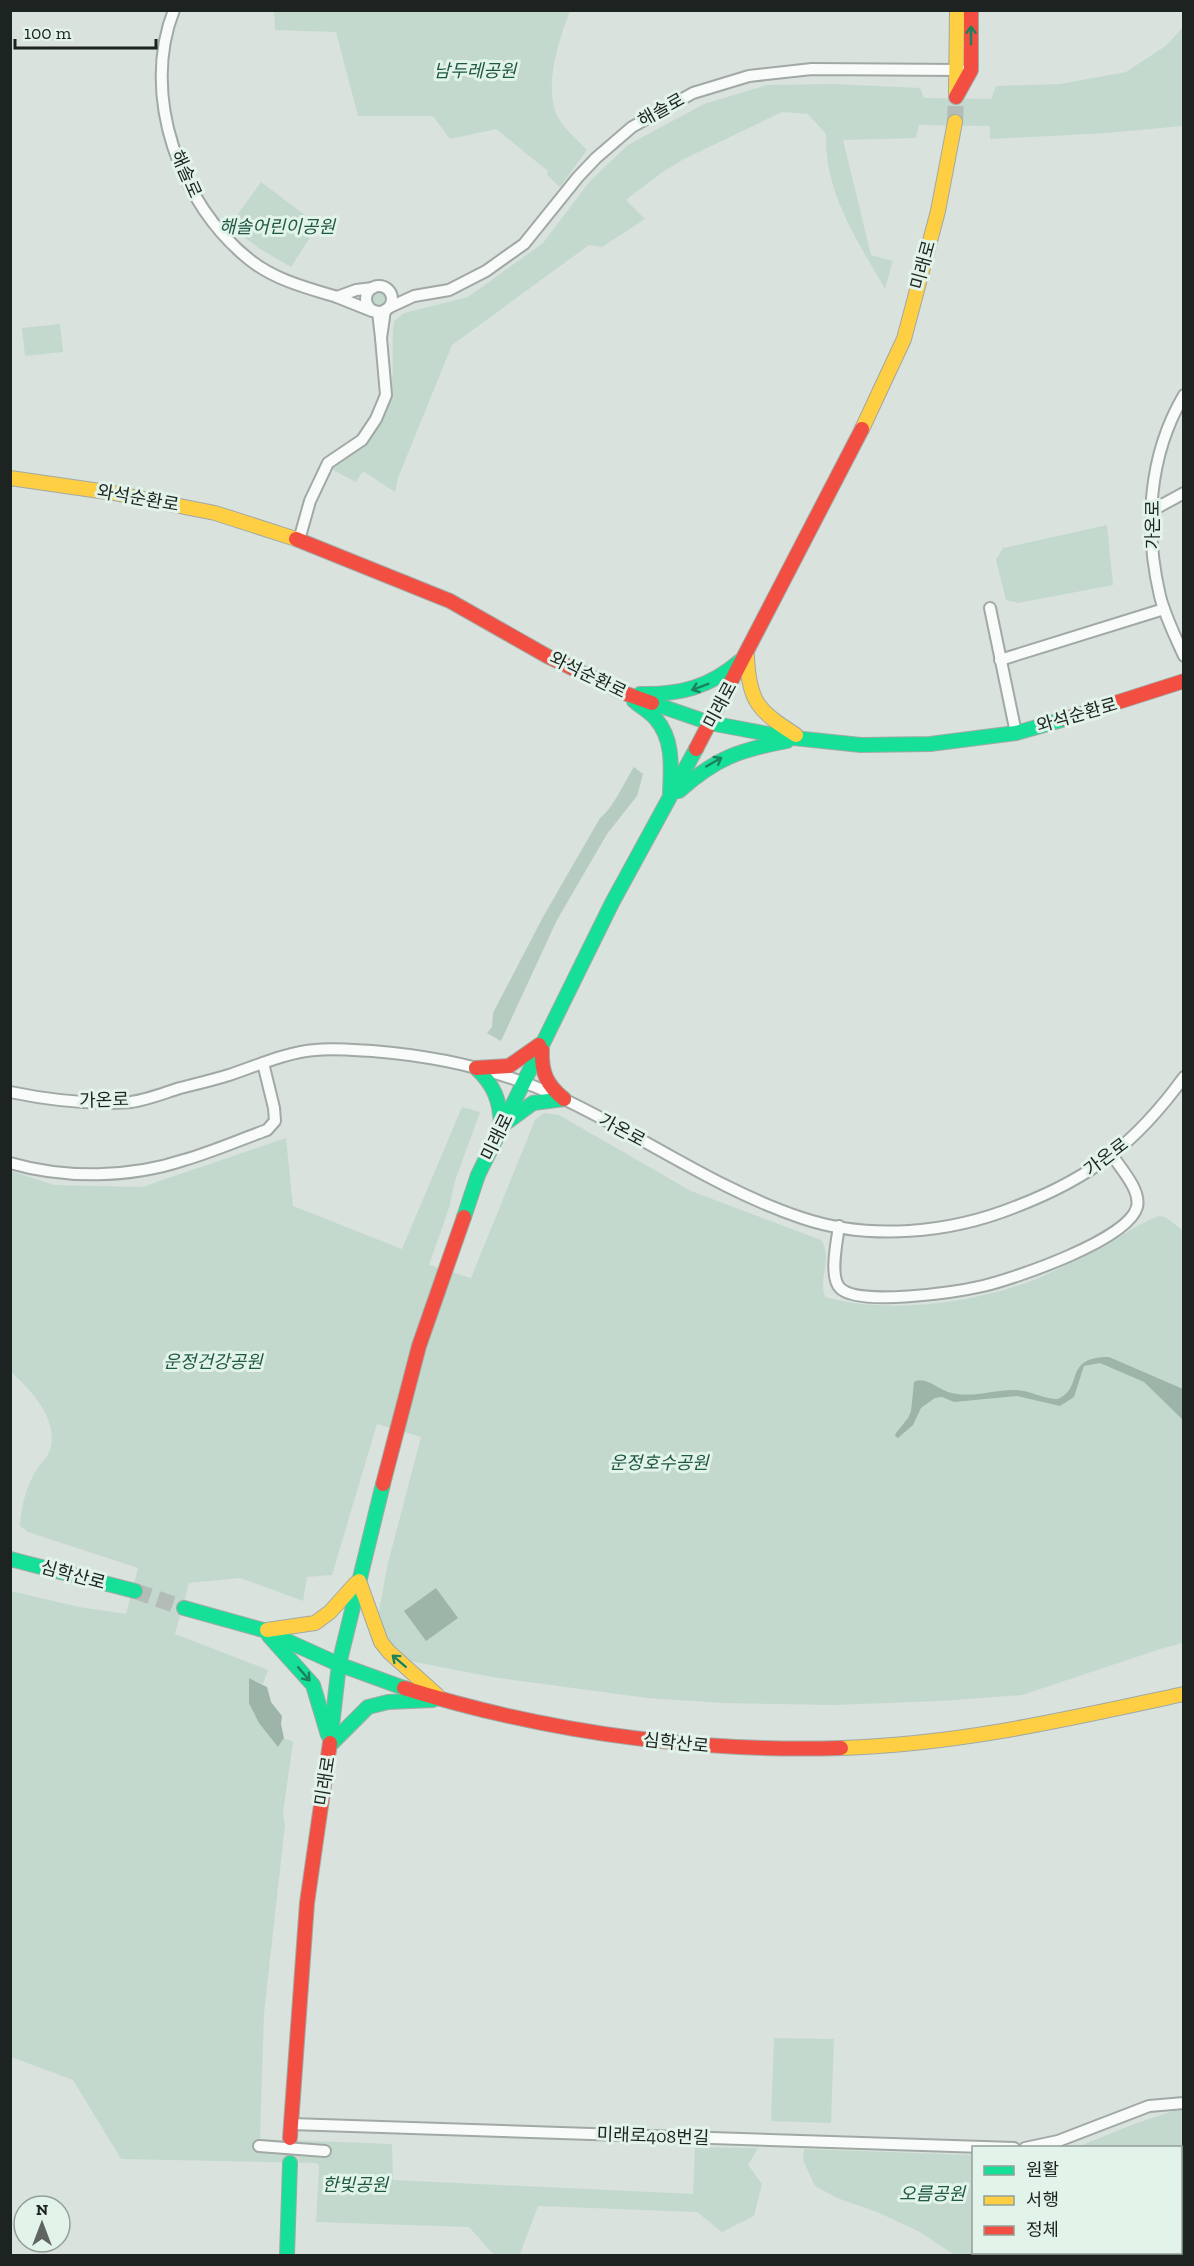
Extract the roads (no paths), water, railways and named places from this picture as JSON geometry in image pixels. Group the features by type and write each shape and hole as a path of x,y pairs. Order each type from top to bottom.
{"main road":[{"path":"957,10 964,70"},
{"path":"964,70 971,10"},
{"name":"미래로","path":"291,2131 307,1903 330,1745 339,1664 358,1580 419,1346 478,1175 612,903 747,653 860,432 904,339 938,211 955,122"},
{"name":"와석순환로","path":"10,478 114,493 215,513 299,540 450,601 548,656 624,693 710,723 802,739 861,745 930,744 1016,733 1104,708 1184,681"},
{"path":"624,693 661,695 700,689 729,671 747,653"},
{"path":"747,653 748,678 755,703 771,719 802,739"},
{"path":"624,693 656,719 668,738 671,765 669,800"},
{"path":"669,800 704,768 726,755 754,747 802,739"},
{"path":"476,1068 509,1066 542,1043"},
{"path":"542,1043 543,1077 549,1088 564,1099"},
{"path":"476,1068 496,1089 500,1101 502,1126"},
{"path":"502,1126 521,1108 532,1102 544,1099 564,1099"},
{"name":"심학산로","path":"10,1559 135,1591"},
{"path":"265,1630 315,1623 330,1612 358,1580 381,1642 389,1652 443,1700"},
{"name":"심학산로","path":"184,1608 265,1630 339,1664 443,1700 549,1725 655,1742 712,1747 822,1749 895,1746 1017,1730 1184,1694"},
{"path":"265,1630 313,1685 330,1745 368,1707 378,1704 443,1700"},
{"path":"287,2256 290,2163"}],"street":[{"name":"해솔로","path":"174,10 163,55 162,102 175,150 205,214 221,234 264,270 291,283 384,310"},
{"name":"해솔로","path":"414,296 449,290 486,271 524,244 578,177 605,150 632,127 693,93 749,76 812,69 964,70"},
{"path":"373,288 367,294 367,303 371,309 384,310 414,296"},
{"path":"337,297 356,290 373,288 386,288 414,296"},
{"path":"299,540 310,501 328,463 362,440 376,419 386,395 381,338 384,310 392,298 386,288"},
{"name":"가온로","path":"1184,395 1175,409 1156,464 1151,511 1152,554 1164,609 1184,656"},
{"path":"1151,511 1184,493"},
{"path":"990,609 1016,733"},
{"path":"1000,660 1164,609"},
{"name":"가온로","path":"10,1092 52,1101 133,1102 313,1050 420,1057 476,1068 523,1082 564,1099 740,1193 804,1219 839,1226 903,1232 956,1224 998,1214 1050,1194 1098,1167 1112,1155 1161,1108 1184,1077"},
{"path":"10,1163 25,1168 82,1174 136,1172 183,1161 267,1130 275,1121 263,1063"},
{"path":"839,1226 834,1276 839,1287 846,1293 869,1297 898,1297 982,1286 1058,1261 1113,1234 1132,1218 1138,1205 1137,1197 1112,1155"},
{"path":"1034,2146 1058,2141 1149,2106 1184,2103"},
{"name":"미래로408번길","path":"291,2131 972,2147"},
{"path":"259,2146 325,2151"}],"tunnel":[{"path":"955,122 956,97"},
{"path":"135,1591 184,1608"}],"park label":[{"name":"남두레공원","path":"475,71"},
{"name":"해솔어린이공원","path":"277,227"},
{"name":"운정건강공원","path":"213,1362"},
{"name":"운정호수공원","path":"659,1463"},
{"name":"한빛공원","path":"355,2185"},
{"name":"오름공원","path":"932,2194"}]}
